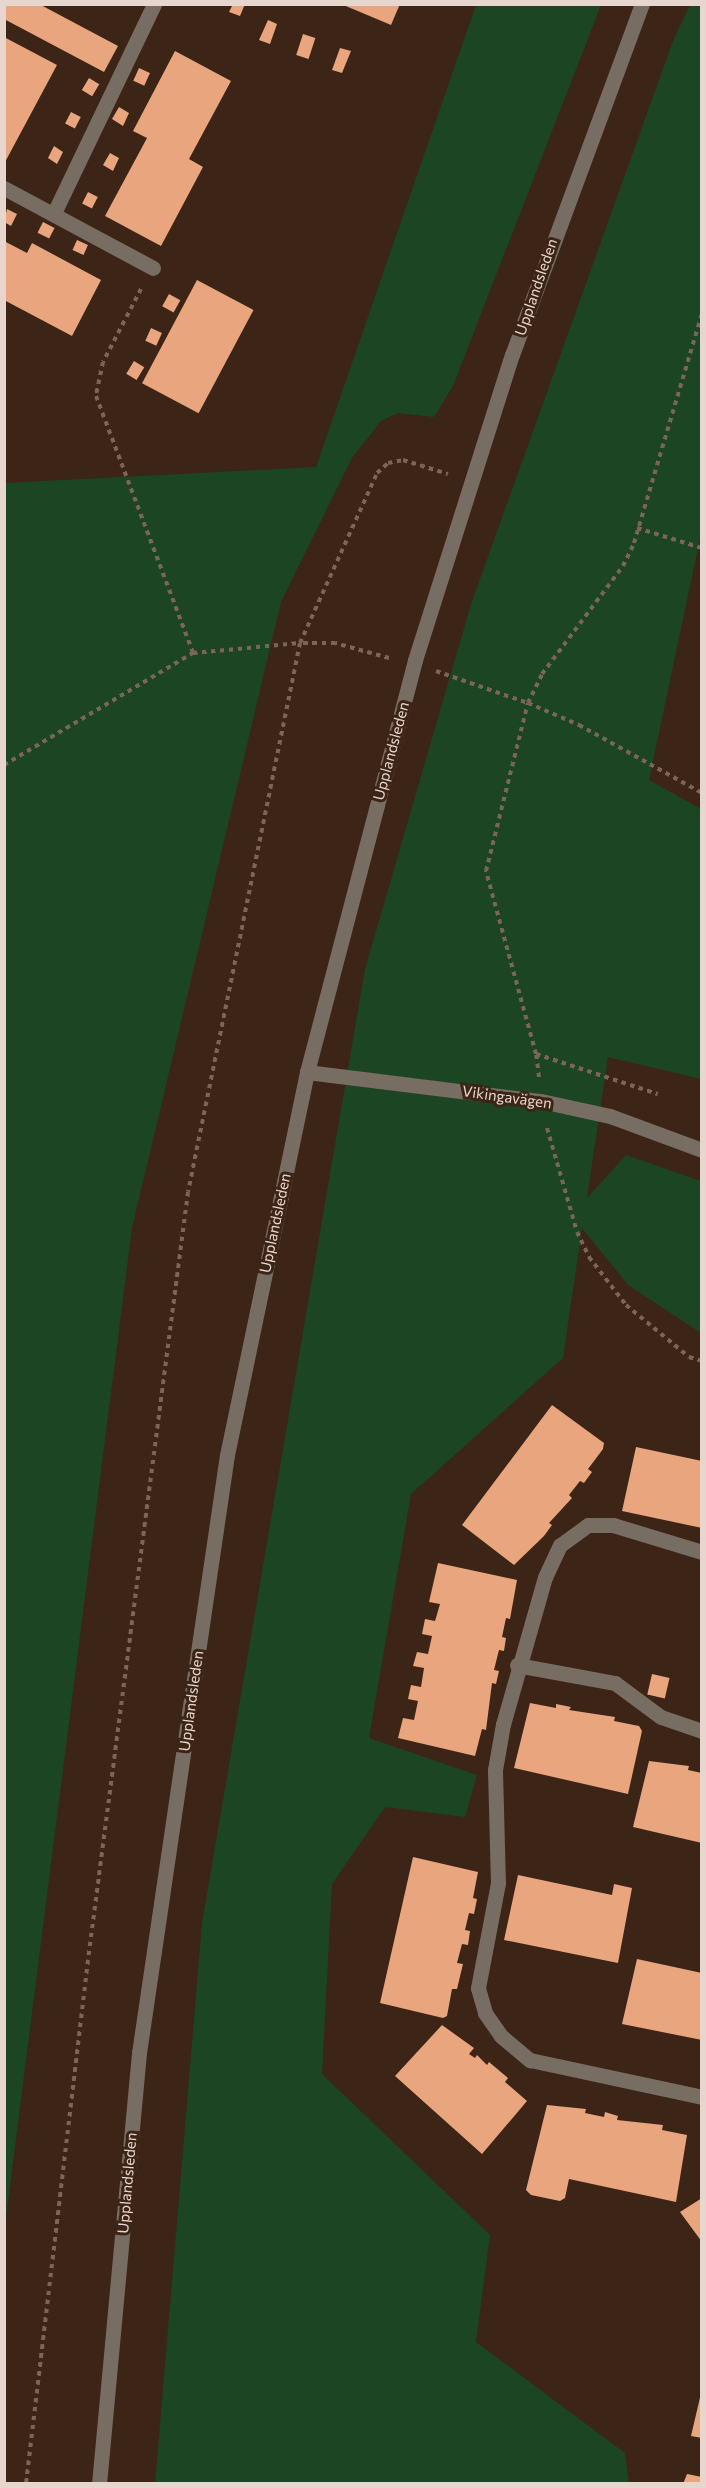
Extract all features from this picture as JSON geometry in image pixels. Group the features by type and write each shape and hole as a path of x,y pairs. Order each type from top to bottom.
{"street":[{"path":"54,213 154,4"},
{"name":"Upplandsleden","path":"99,2484 140,2041 227,1455 307,1072 415,660 560,218 642,4"},
{"path":"4,188 153,268"},
{"name":"Vikingavägen","path":"307,1072 541,1101 610,1116 702,1150"},
{"path":"702,1552 613,1525 588,1525 560,1545 545,1577 517,1665 495,1770 498,1883 478,1988 485,2013 501,2036 530,2060 702,2097"},
{"path":"517,1665 615,1683 661,1716 702,1731"}],"path":[{"path":"153,268 103,362 96,396 194,653"},
{"path":"702,313 637,528 623,566 542,674 528,703 486,871 536,1054 541,1101 565,1196 589,1257 626,1305 689,1357 702,1361"},
{"path":"26,2484 87,1972 188,1192 300,644 377,473 387,463 403,460 472,481"},
{"path":"637,528 702,548"},
{"path":"4,765 194,653 335,643"},
{"path":"466,680 579,725 702,793"},
{"path":"536,1054 657,1094"}],"green space":[{"path":"476,5 601,5 453,386 434,417 398,413 381,421 352,458 281,602 132,1228 5,2225 5,483 316,467"},
{"path":"690,5 701,5 701,534 649,780 701,809 701,1079 608,1057 587,1198 626,1155 701,1181 701,1333 628,1285 582,1228 563,1358 411,1494 369,1738 477,1775 465,1817 385,1807 332,1884 322,2074 490,2235 476,2342 625,2453 629,2483 155,2484 202,1923 365,969 471,604 673,41"}],"building":[{"path":"4,4 39,4 118,46 104,72 4,19"},
{"path":"233,4 245,4 240,16 229,12"},
{"path":"341,4 400,4 391,25"},
{"path":"268,20 277,24 270,44 259,40"},
{"path":"303,34 315,38 309,59 296,55"},
{"path":"4,37 57,65 4,164"},
{"path":"340,48 351,51 342,73 332,70"},
{"path":"175,51 231,81 189,159 203,167 161,246 105,216 147,138 133,131"},
{"path":"139,68 150,73 144,86 133,81"},
{"path":"89,78 99,84 92,96 82,90"},
{"path":"119,107 129,113 123,126 112,119"},
{"path":"71,112 81,117 75,129 65,124"},
{"path":"54,146 63,152 57,164 48,158"},
{"path":"110,153 119,158 113,171 103,165"},
{"path":"88,192 98,197 92,209 82,204"},
{"path":"7,209 17,214 11,226 4,222"},
{"path":"43,222 55,228 49,239 38,233"},
{"path":"77,240 88,245 83,255 73,250"},
{"path":"4,241 27,253 32,243 101,280 72,336 4,300"},
{"path":"197,280 254,310 199,413 142,383"},
{"path":"169,294 180,300 174,313 162,306"},
{"path":"151,328 162,333 156,346 145,341"},
{"path":"134,361 144,367 137,380 126,374"},
{"path":"552,1405 604,1443 603,1449 588,1469 592,1472 584,1483 580,1481 569,1495 572,1498 549,1523 552,1525 544,1536 514,1565 462,1525"},
{"path":"636,1447 702,1461 702,1528 622,1511"},
{"path":"438,1563 517,1580 510,1619 506,1618 502,1637 506,1638 504,1651 499,1650 494,1670 499,1671 496,1684 492,1683 486,1730 482,1729 475,1756 398,1738 403,1718 414,1720 418,1701 408,1699 411,1685 421,1687 424,1668 413,1666 417,1652 428,1654 432,1636 422,1634 425,1619 435,1621 440,1604 429,1602"},
{"path":"652,1674 670,1678 665,1699 647,1694"},
{"path":"530,1703 556,1708 556,1704 571,1707 569,1710 615,1717 614,1721 639,1726 642,1731 628,1794 514,1768"},
{"path":"649,1761 689,1766 688,1770 702,1773 702,1843 633,1827"},
{"path":"413,1857 478,1872 473,1898 477,1899 474,1914 469,1913 465,1930 470,1931 468,1945 462,1944 457,1963 463,1964 457,1989 452,1989 447,2016 443,2018 380,2003"},
{"path":"518,1875 612,1895 614,1884 632,1888 618,1963 504,1940"},
{"path":"637,1959 702,1973 702,2040 622,2024"},
{"path":"442,2025 474,2048 469,2054 475,2058 477,2055 487,2065 489,2062 508,2078 505,2082 527,2101 482,2154 395,2076"},
{"path":"547,2105 586,2109 585,2113 604,2117 605,2112 618,2116 617,2120 663,2125 662,2130 687,2135 676,2202 569,2179 565,2198 560,2201 531,2195 526,2190"},
{"path":"702,2198 702,2242 680,2212"},
{"path":"702,2389 702,2438 691,2436"},
{"path":"687,2474 702,2477 702,2484 683,2484"}]}
